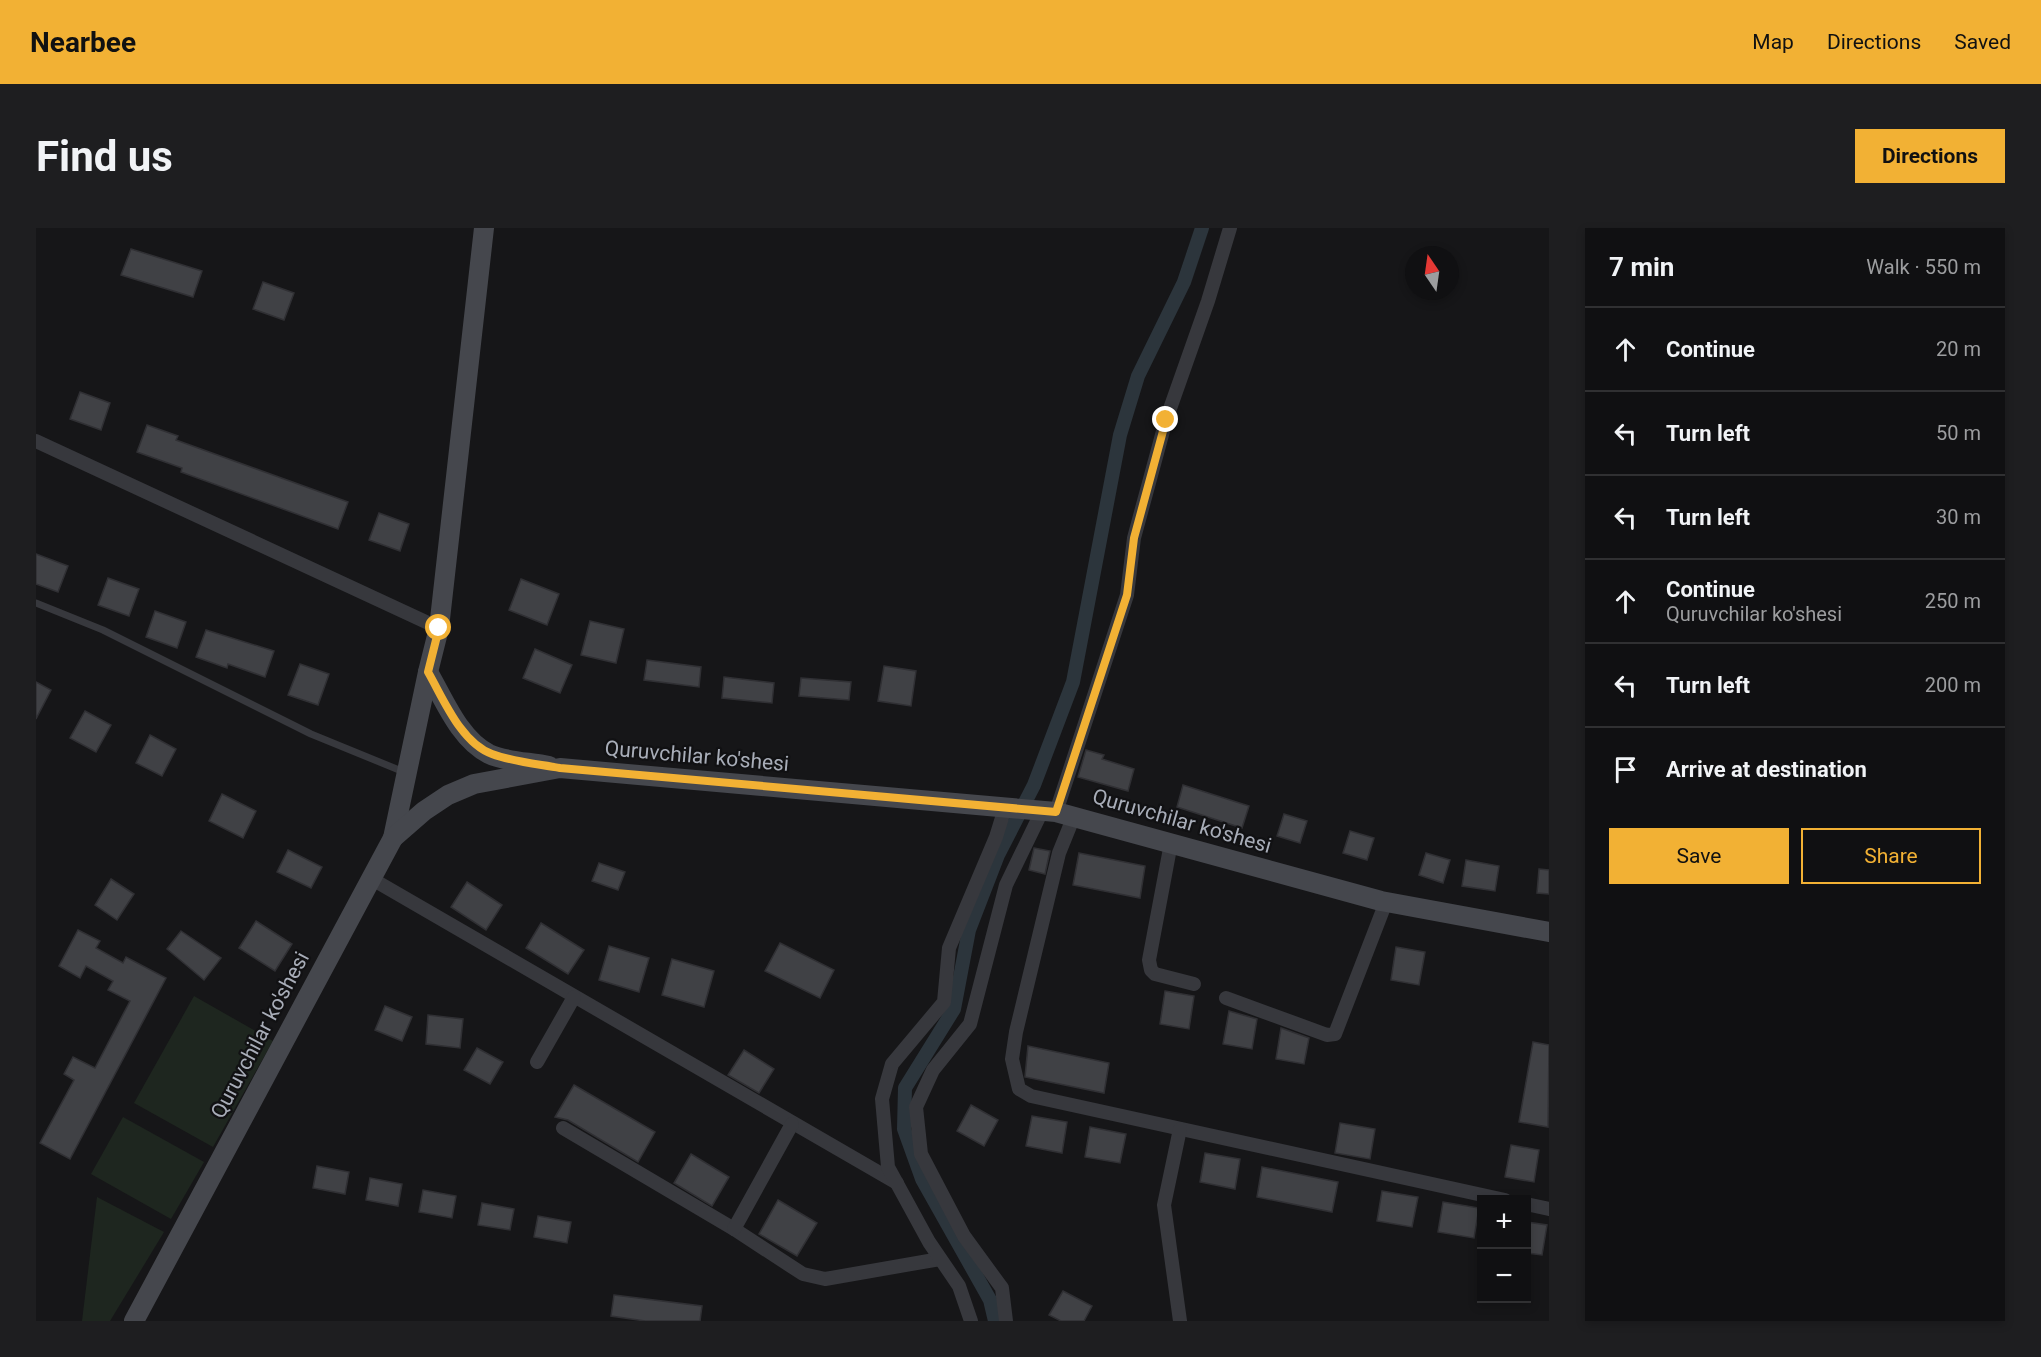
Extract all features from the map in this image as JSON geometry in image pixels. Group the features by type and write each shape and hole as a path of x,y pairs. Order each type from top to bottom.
{"main road":[{"path":"393,838 439,628 484,228"},
{"path":"428,672 459,725 472,741 490,754 560,768"},
{"name":"Quruvchilar ko'shesi","path":"134,1321 393,838 424,811 448,795 474,784 560,768 1052,812 1386,902 1549,932"}],"street":[{"path":"1006,1321 1002,1288 964,1236 921,1154 916,1107 933,1070 970,1024 1006,885 1052,812 1127,595 1134,538 1166,420 1208,301 1230,228"},
{"path":"36,441 439,628"},
{"path":"970,1321 959,1286 940,1258 888,1167 882,1099 892,1064 944,1002 949,948 1010,808"},
{"path":"1052,812 1059,853 1016,1032 1012,1059 1015,1080 1019,1089 1031,1096 1482,1195"},
{"path":"1172,843 1149,960 1151,970 1155,974 1194,984"},
{"path":"372,879 897,1184"},
{"path":"1227,998 1327,1035 1335,1034 1386,902"},
{"path":"537,1062 574,997"},
{"path":"734,1229 792,1124"},
{"path":"563,1128 734,1229 803,1274 825,1279 940,1258"},
{"path":"1180,1129 1164,1205 1180,1321"},
{"path":"1531,1205 1549,1209"}],"lane":[{"path":"36,603 103,630 311,734 407,773"}],"shaded area":[{"path":"194,996 273,1041 213,1147 134,1103"},
{"path":"123,1117 204,1162 171,1219 91,1174"},
{"path":"97,1197 164,1232 110,1321 82,1321"}],"building":[{"path":"131,249 202,271 193,297 121,275"},
{"path":"263,282 294,293 284,320 253,309"},
{"path":"80,392 110,403 101,430 70,419"},
{"path":"147,425 178,436 176,440 348,502 338,529 181,472 182,468 137,452"},
{"path":"379,513 409,524 400,551 369,540"},
{"path":"36,554 68,566 58,592 36,584"},
{"path":"108,578 139,589 129,616 98,605"},
{"path":"521,579 559,594 547,625 509,610"},
{"path":"155,611 186,622 177,648 146,637"},
{"path":"590,621 624,629 616,663 581,655"},
{"path":"206,630 274,651 265,677 228,664 227,668 196,657"},
{"path":"535,649 572,665 560,693 523,678"},
{"path":"647,660 701,667 699,687 644,680"},
{"path":"300,664 329,674 318,705 288,695"},
{"path":"884,666 916,671 911,706 878,701"},
{"path":"724,677 774,683 772,703 722,698"},
{"path":"801,678 851,682 849,700 799,696"},
{"path":"36,682 51,690 36,719"},
{"path":"85,711 111,725 96,752 70,738"},
{"path":"150,735 176,749 162,776 136,763"},
{"path":"1086,750 1104,755 1102,759 1134,769 1128,791 1078,777"},
{"path":"1183,785 1249,806 1242,828 1177,807"},
{"path":"222,794 256,811 243,838 209,821"},
{"path":"1284,814 1307,821 1300,843 1277,836"},
{"path":"1350,831 1374,838 1367,860 1343,853"},
{"path":"1034,848 1050,851 1045,874 1029,870"},
{"path":"288,850 322,867 311,888 277,872"},
{"path":"1079,853 1145,866 1140,898 1073,885"},
{"path":"1426,853 1450,860 1443,883 1419,875"},
{"path":"1466,860 1499,866 1495,891 1462,886"},
{"path":"599,863 625,872 618,890 592,881"},
{"path":"1539,869 1549,870 1549,894 1537,893"},
{"path":"111,879 134,894 117,920 95,905"},
{"path":"467,882 502,905 486,930 451,907"},
{"path":"256,921 292,944 275,971 239,948"},
{"path":"541,923 584,950 568,974 526,948"},
{"path":"78,930 100,941 96,948 123,963 126,957 166,978 70,1159 40,1143 74,1080 64,1074 73,1057 95,1068 130,1001 108,990 113,981 86,966 80,978 59,966"},
{"path":"181,931 221,958 204,980 167,949"},
{"path":"780,943 834,970 820,998 765,971"},
{"path":"609,946 649,958 639,992 599,980"},
{"path":"1396,947 1425,952 1419,985 1391,980"},
{"path":"672,959 714,971 704,1007 662,995"},
{"path":"1165,991 1194,996 1189,1029 1160,1024"},
{"path":"385,1006 412,1017 402,1041 375,1030"},
{"path":"1229,1011 1257,1019 1252,1049 1223,1044"},
{"path":"428,1015 463,1019 460,1048 426,1044"},
{"path":"1281,1028 1309,1038 1304,1064 1276,1059"},
{"path":"1533,1042 1549,1045 1548,1127 1519,1122"},
{"path":"1028,1046 1109,1063 1104,1093 1025,1077"},
{"path":"477,1048 503,1062 490,1084 464,1070"},
{"path":"744,1050 774,1069 759,1093 728,1075"},
{"path":"574,1085 655,1132 638,1162 568,1120 555,1117"},
{"path":"971,1105 998,1120 984,1146 957,1131"},
{"path":"1032,1116 1067,1122 1062,1153 1026,1146"},
{"path":"1340,1123 1375,1129 1370,1159 1335,1153"},
{"path":"1090,1127 1126,1134 1120,1163 1085,1157"},
{"path":"1511,1145 1539,1150 1534,1182 1505,1177"},
{"path":"1205,1153 1240,1159 1235,1189 1200,1182"},
{"path":"691,1154 729,1177 712,1206 674,1183"},
{"path":"317,1166 349,1172 345,1194 313,1188"},
{"path":"1262,1167 1338,1182 1332,1212 1257,1197"},
{"path":"370,1178 402,1184 398,1206 366,1200"},
{"path":"423,1190 456,1196 452,1218 419,1212"},
{"path":"1382,1191 1418,1197 1412,1227 1377,1221"},
{"path":"778,1200 817,1223 797,1256 759,1234"},
{"path":"1443,1202 1477,1208 1474,1238 1438,1232"},
{"path":"482,1203 514,1209 510,1230 478,1225"},
{"path":"538,1216 571,1222 567,1243 534,1237"},
{"path":"1531,1223 1547,1225 1542,1255 1531,1254"},
{"path":"1063,1291 1092,1306 1084,1321 1061,1321 1049,1315"},
{"path":"614,1295 702,1306 700,1321 645,1321 611,1316"}],"waterway":[{"path":"995,1321 990,1300 922,1179 904,1129 905,1088 954,1009 969,930 998,855 1034,785 1073,682 1120,435 1138,376 1184,282 1202,228"}],"route":[{"path":"439,628 428,672 459,725 472,741 490,754 560,768 1056,812 1127,595 1134,538 1166,420"}]}
